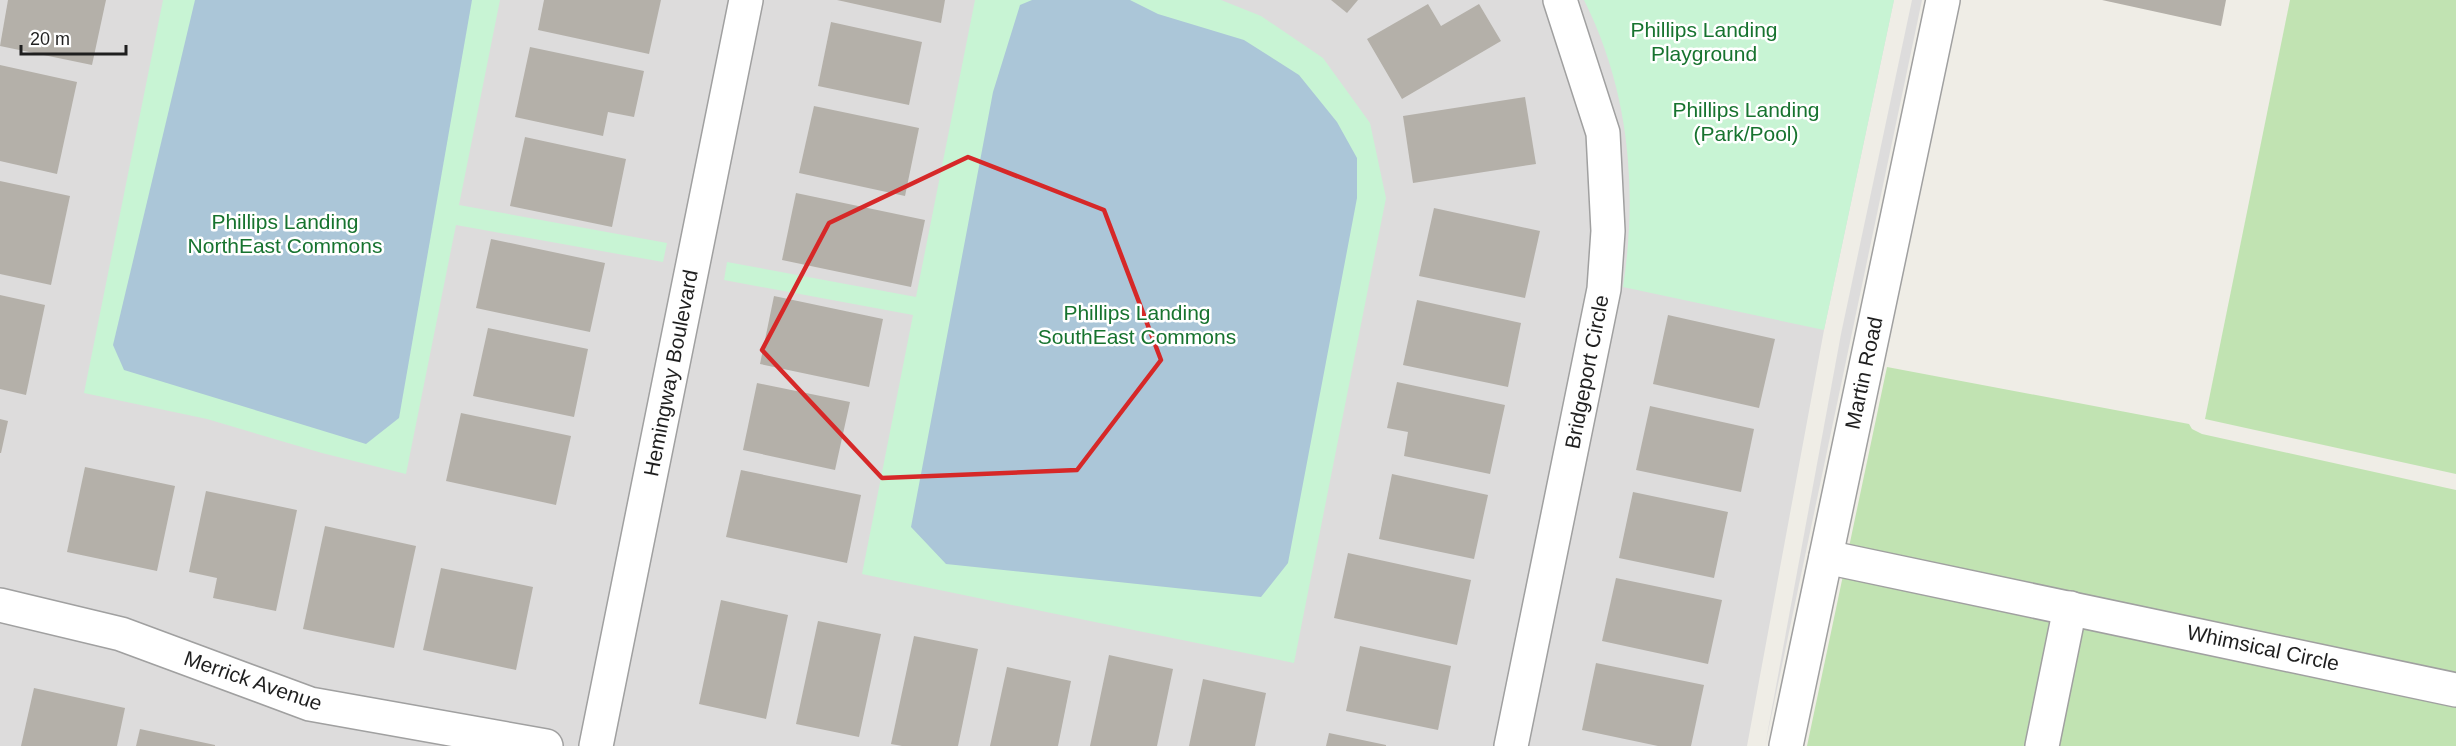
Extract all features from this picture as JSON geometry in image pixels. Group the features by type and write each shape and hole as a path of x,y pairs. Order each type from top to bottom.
{"street":[{"name":"Hemingway Boulevard","path":"596,746 746,0"},
{"name":"Bridgeport Circle","path":"1511,746 1604,289 1608,231 1603,133 1560,0"},
{"name":"Martin Road","path":"1786,746 1943,0"},
{"name":"Whimsical Circle","path":"1826,557 2456,690"},
{"name":"Merrick Avenue","path":"0,604 121,634 310,704 546,746"},
{"path":"2042,746 2070,608"}],"highlighted area":[{"path":"968,157 1104,210 1161,360 1077,470 882,478 762,350 829,223"}],"shaded area":[{"path":"0,0 1894,0 1824,330 1747,746 0,746"},
{"path":"1912,0 1922,0 1765,746 1841,334"}],"green space":[{"name":"Phillips Landing NorthEast Commons","path":"163,0 500,0 459,205 667,243 663,262 456,225 406,474 322,453 207,419 84,393"},
{"name":"Phillips Landing SouthEast Commons","path":"975,0 1221,0 1261,16 1323,58 1370,123 1386,198 1294,663 862,574 913,315 724,280 727,262 916,297"},
{"name":"Phillips Landing (Park/Pool)","path":"1584,0 1894,0 1824,330 1623,287 1630,213 1626,140 1611,69"},
{"path":"2290,0 2456,0 2456,474 2205,419"},
{"path":"1887,367 2189,424 2192,429 2202,434 2456,490 2456,746 1807,746"}],"water":[{"name":"Phillips Landing NorthEast Commons","path":"195,0 472,0 399,418 366,444 124,370 113,345"},
{"name":"Phillips Landing SouthEast Commons","path":"1032,0 1130,0 1158,14 1244,40 1299,75 1337,122 1357,158 1357,198 1288,563 1261,597 946,564 911,527 993,92 1020,5"}],"building":[{"path":"8,0 106,0 92,65 0,46"},
{"path":"544,0 661,0 649,54 538,30"},
{"path":"837,0 945,0 941,23"},
{"path":"1331,0 1358,0 1347,13"},
{"path":"2102,0 2226,0 2221,26"},
{"path":"1428,4 1441,26 1479,4 1501,41 1402,99 1367,39"},
{"path":"831,22 922,42 909,105 818,86"},
{"path":"530,47 644,71 634,117 608,112 603,136 515,117"},
{"path":"0,65 77,82 57,174 0,161"},
{"path":"1525,97 1536,164 1413,183 1403,116"},
{"path":"814,106 919,128 905,196 799,173"},
{"path":"525,137 626,159 612,227 510,206"},
{"path":"0,181 70,196 51,285 0,274"},
{"path":"796,193 925,220 911,287 782,260"},
{"path":"1434,208 1540,231 1525,298 1419,276"},
{"path":"491,239 605,263 590,332 476,308"},
{"path":"0,295 45,305 26,395 0,389"},
{"path":"774,296 883,319 869,387 760,364"},
{"path":"1417,300 1521,323 1508,387 1403,365"},
{"path":"1668,315 1775,339 1759,408 1653,384"},
{"path":"488,328 588,349 574,417 473,396"},
{"path":"1397,382 1505,405 1490,474 1404,456 1408,432 1387,428"},
{"path":"757,383 850,402 835,470 743,450"},
{"path":"1650,406 1754,429 1741,492 1636,470"},
{"path":"461,413 571,436 556,505 446,481"},
{"path":"0,419 8,421 1,453 0,453"},
{"path":"85,467 175,486 157,571 67,552"},
{"path":"741,470 861,495 847,563 726,537"},
{"path":"1392,474 1488,495 1474,559 1379,539"},
{"path":"206,491 297,510 276,611 213,598 217,578 189,572"},
{"path":"1633,492 1728,512 1714,578 1619,558"},
{"path":"325,526 416,546 394,648 303,629"},
{"path":"1348,553 1471,580 1457,645 1334,618"},
{"path":"441,568 533,587 516,670 423,650"},
{"path":"1616,578 1722,600 1708,664 1602,641"},
{"path":"721,600 788,615 766,719 699,704"},
{"path":"818,621 881,634 859,737 796,724"},
{"path":"914,636 978,649 958,746 891,744"},
{"path":"1360,646 1451,666 1438,730 1346,711"},
{"path":"1109,655 1173,669 1157,746 1090,746"},
{"path":"1596,663 1704,685 1691,746 1658,746 1582,730"},
{"path":"1007,667 1071,681 1058,746 990,746"},
{"path":"1203,679 1266,693 1255,746 1189,746"},
{"path":"34,688 125,708 117,746 21,746"},
{"path":"140,729 215,745 215,746 136,746"},
{"path":"1329,733 1386,745 1386,746 1326,746"}],"park label":[{"name":"Phillips Landing Playground","path":"1704,42"}]}
